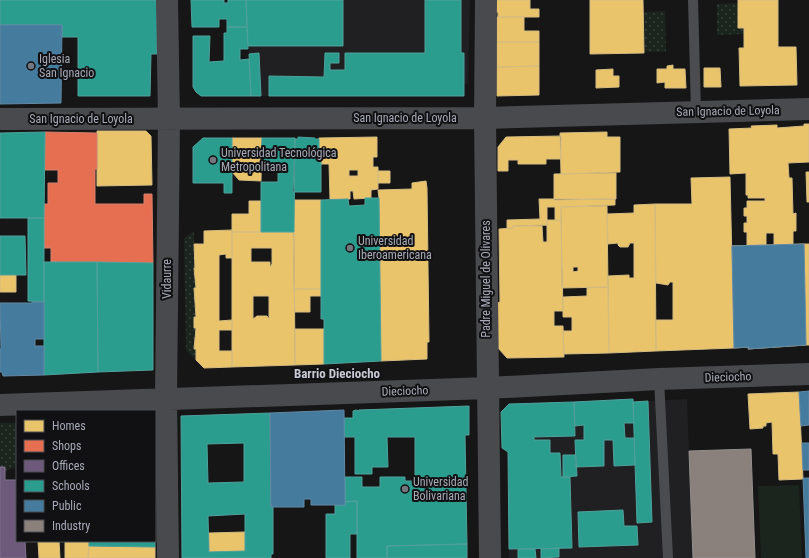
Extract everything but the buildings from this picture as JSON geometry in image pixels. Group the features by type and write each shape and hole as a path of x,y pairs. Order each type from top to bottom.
{"street":[{"name":"Vidaurre","path":"167,0 169,119 166,399 168,558"},
{"name":"Padre Miguel de Olivares","path":"486,0 485,118 490,558"},
{"name":"San Ignacio de Loyola","path":"0,119 485,118 809,109"},
{"name":"Dieciocho","path":"0,405 487,388 659,379 809,374"}],"lane":[{"path":"693,0 696,112"},
{"path":"659,379 668,558"}],"shaded area":[{"path":"246,0 470,0 468,84 251,96"},
{"path":"738,3 738,28 744,28 744,34 717,35 717,4"},
{"path":"665,11 666,52 644,52 643,12"},
{"path":"194,231 194,269 196,288 194,289 194,306 196,307 194,349 196,349 196,360 186,350 184,238"},
{"path":"633,399 633,402 687,399 693,558 509,558 508,453 502,448 501,412 509,404"},
{"path":"0,423 16,423 16,467 5,471 5,467 0,467"},
{"path":"799,485 802,558 761,558 758,486"}],"place":[{"name":"Iglesia San Ignacio","path":"31,66"},
{"name":"Universidad Tecnológica Metropolitana","path":"213,160"},
{"name":"Universidad Iberoamericana","path":"350,248"},
{"name":"Universidad Bolivariana","path":"405,489"}],"district":[{"name":"Barrio Dieciocho","path":"337,373"}]}
